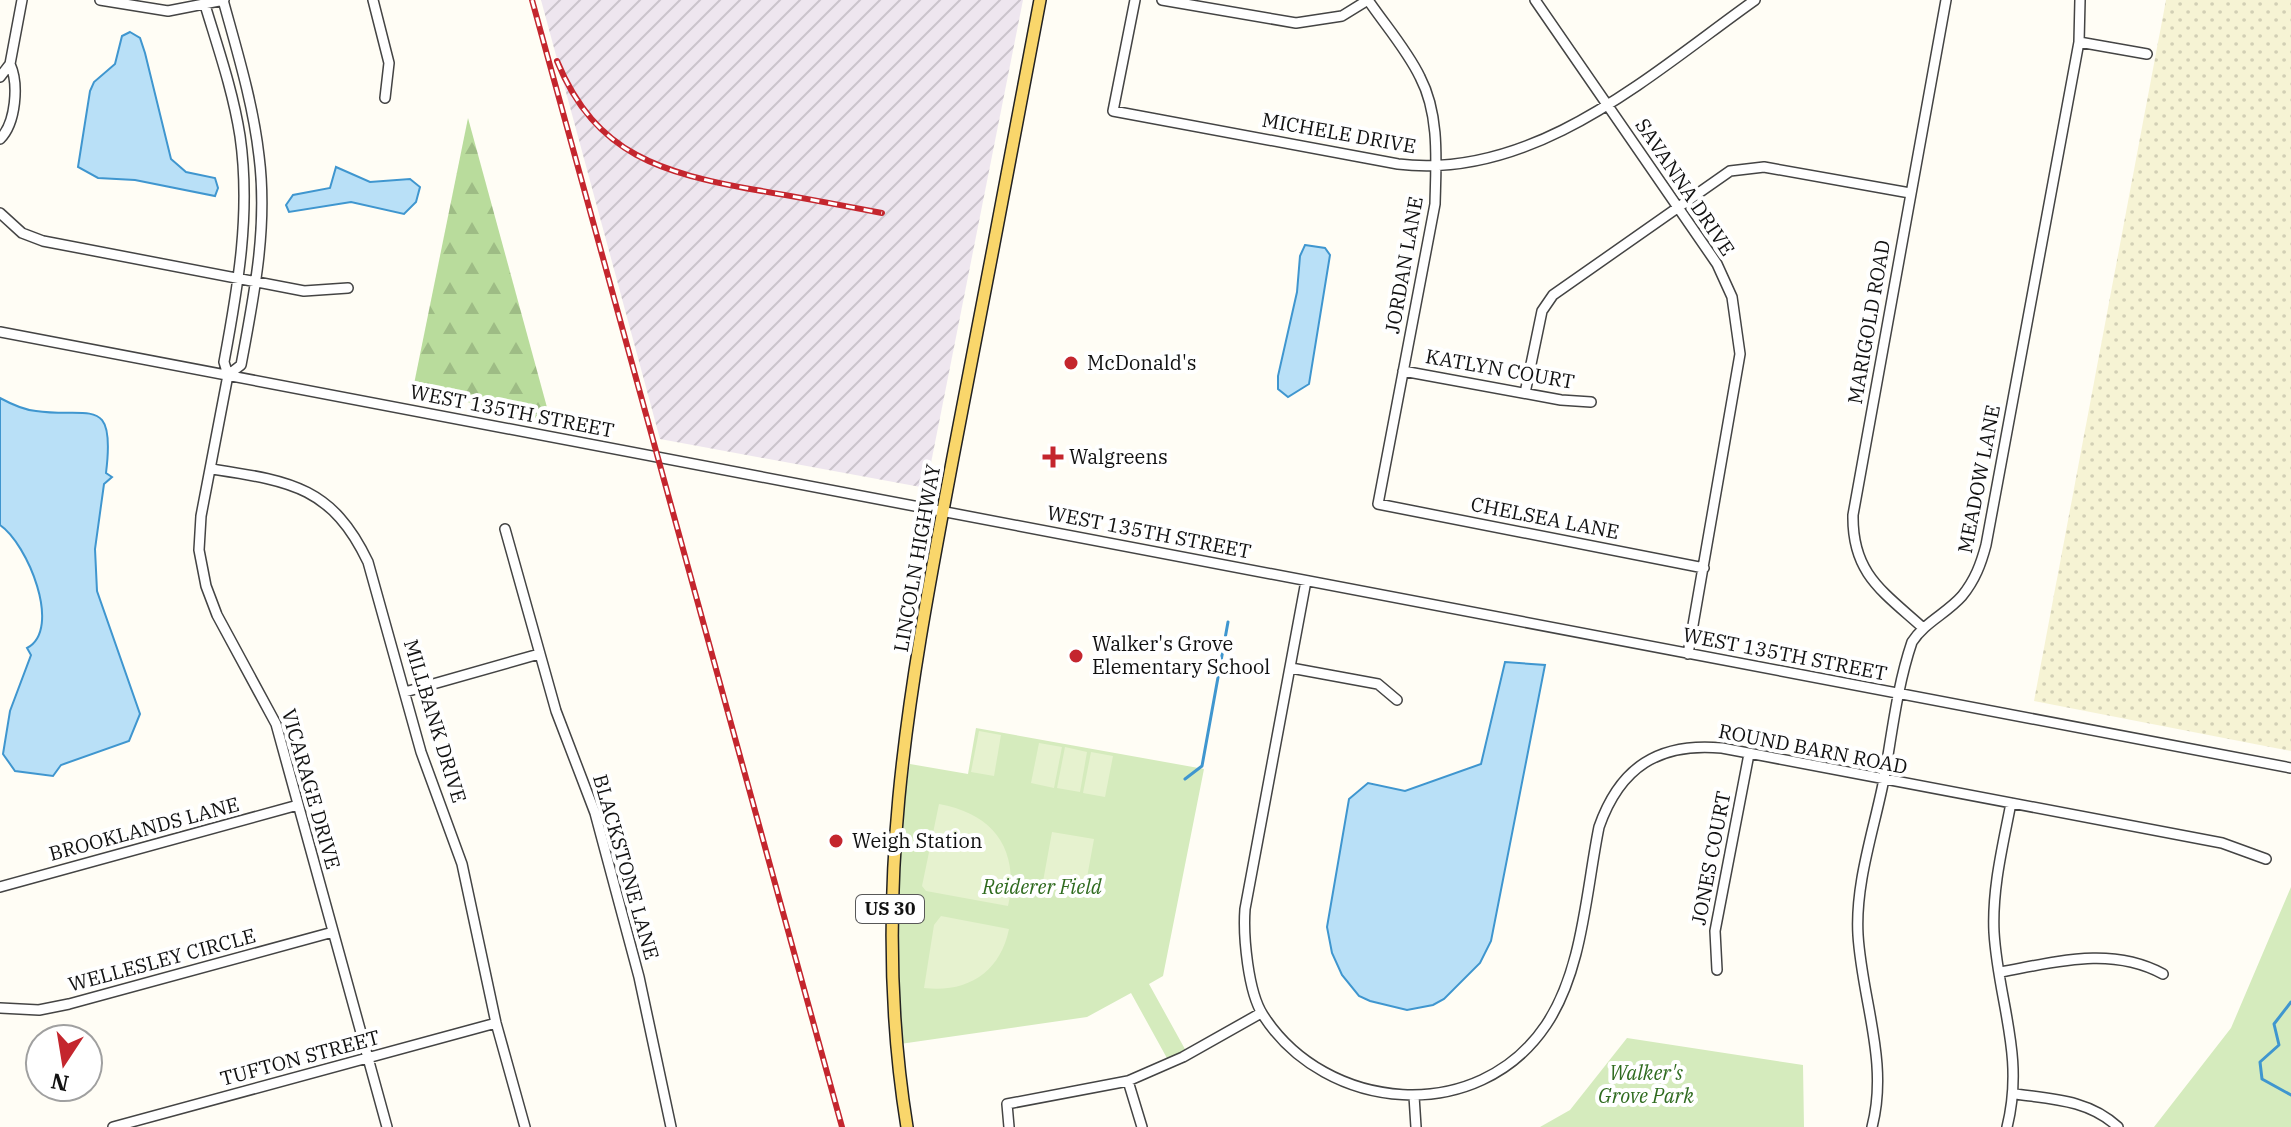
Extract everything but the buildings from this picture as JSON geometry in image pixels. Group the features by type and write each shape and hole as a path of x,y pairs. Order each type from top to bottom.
{"main road":[{"name":"LINCOLN HIGHWAY","path":"907,1127 891,995 891,855 902,753 943,511 1040,0"}],"street":[{"path":"0,77 10,64 22,0"},
{"path":"100,0 154,10 223,0"},
{"name":"VICARAGE DRIVE","path":"223,0 256,133 262,201 256,281 241,365 228,375"},
{"path":"373,0 389,63 385,98"},
{"name":"MICHELE DRIVE","path":"1135,0 1113,111 1398,164 1436,167 1511,151 1586,118 1755,0"},
{"path":"1162,0 1296,23 1342,16 1368,0"},
{"name":"JORDAN LANE","path":"1368,0 1420,75 1429,97 1436,167 1435,204 1378,504"},
{"name":"SAVANNA DRIVE","path":"1535,0 1717,264 1732,297 1738,326 1738,366 1688,654"},
{"name":"MARIGOLD ROAD","path":"1922,627 1867,576 1853,539 1853,515 1946,0"},
{"name":"MEADOW LANE","path":"1872,1127 1878,1085 1877,1052 1858,932 1860,889 1912,642 1922,627 1960,598 1978,573 1986,545 2079,42 2080,0"},
{"name":"VICARAGE DRIVE","path":"205,5 240,135 244,202 239,278 224,362 228,375 200,527 199,550 206,586 217,615 276,724 387,1127"},
{"path":"2079,42 2147,54"},
{"path":"0,139 5,134 14,98 15,75 10,64"},
{"path":"228,85 244,79"},
{"path":"240,135 256,133"},
{"path":"1525,393 1542,311 1553,295 1730,171 1745,166 1910,193"},
{"path":"244,202 262,201"},
{"path":"0,213 32,238 304,291 348,288"},
{"name":"WEST 135TH STREET","path":"0,332 2291,768"},
{"name":"KATLYN COURT","path":"1403,371 1591,402"},
{"name":"MILLBANK DRIVE","path":"212,469 292,483 316,494 338,513 355,535 368,562 421,752 462,864 496,1023 525,1127"},
{"name":"CHELSEA LANE","path":"1378,504 1704,568"},
{"name":"BLACKSTONE LANE","path":"505,529 539,654 599,828 639,977 671,1127"},
{"name":"ROUND BARN ROAD","path":"1306,581 1245,909 1247,964 1261,1013 1301,1056 1323,1072 1376,1093 1414,1096 1446,1093 1472,1085 1526,1049 1546,1026 1570,973 1607,804 1637,767 1659,754 1681,748 1706,747 1749,754 2222,843 2266,859"},
{"path":"405,692 539,654"},
{"path":"1291,668 1378,684 1397,700"},
{"name":"JONES COURT","path":"1717,970 1715,931 1749,754"},
{"path":"2007,1127 2015,1094 2013,1040 2001,972 1994,902 2011,803"},
{"name":"BROOKLANDS LANE","path":"0,887 298,805"},
{"name":"WELLESLEY CIRCLE","path":"0,1008 39,1010 69,1004 333,932"},
{"path":"2001,972 2096,957 2144,964 2163,974"},
{"path":"1009,1127 1007,1104 1128,1081 1183,1057 1261,1013"},
{"name":"TUFTON STREET","path":"113,1127 496,1023"},
{"path":"1128,1081 1142,1127"},
{"path":"2015,1094 2082,1104 2104,1114 2118,1127"},
{"path":"1414,1096 1416,1127"}],"shaded area":[{"path":"541,0 1023,0 926,488 660,439"},
{"path":"2166,0 2291,0 2291,751 2034,701"}],"green space":[{"path":"468,118 551,422 413,389"},
{"name":"Reiderer Field","path":"976,728 1204,769 1163,976 1149,984 1186,1051 1168,1060 1131,993 1087,1017 900,1044 899,869 910,764 968,774"},
{"path":"979,731 1001,735 994,776 971,772"},
{"path":"1039,743 1062,747 1054,788 1031,783"},
{"path":"1065,747 1087,752 1080,792 1057,788"},
{"path":"1091,752 1113,756 1105,797 1083,793"},
{"path":"939,804 975,816 999,838 1010,868 1008,906 926,891 922,886"},
{"path":"1052,832 1094,839 1084,894 1042,887"},
{"path":"2291,887 2291,1127 2154,1127 2231,1028"},
{"path":"941,916 1009,929 998,957 979,977 954,987 924,988 934,925"},
{"name":"Walker's Grove Park","path":"1627,1038 1803,1065 1804,1127 1540,1127 1570,1110"}],"water":[{"path":"130,32 140,38 145,53 171,159 186,172 215,178 218,188 215,196 135,180 98,178 78,167 90,91 94,82 115,64 122,36"},
{"path":"336,167 370,182 410,179 420,187 416,202 404,214 351,202 289,212 286,205 293,195 330,188"},
{"path":"1305,245 1325,248 1330,255 1309,384 1288,397 1278,389 1278,376 1297,292 1300,256"},
{"path":"0,398 31,410 95,415 102,420 107,431 106,473 112,477 104,484 95,549 97,591 140,714 129,741 61,765 53,776 15,771 3,754 10,711 31,655 27,648 37,638 42,623 37,586 30,567 21,549 0,525"},
{"path":"1505,662 1545,665 1491,941 1480,963 1444,999 1433,1005 1407,1010 1370,1001 1359,996 1342,975 1332,953 1327,927 1349,799 1368,783 1405,791 1481,764"}],"waterway":[{"path":"1185,779 1202,766 1228,622"},
{"path":"2291,1002 2274,1024 2279,1045 2260,1062 2262,1079 2291,1095"}],"railway":[{"path":"532,0 842,1127"},
{"path":"557,61 591,119 636,155 691,176 882,213"}],"place":[{"name":"McDonald's","path":"1071,363"},
{"name":"Walgreens","path":"1053,457"},
{"name":"Walker's Grove Elementary School","path":"1076,656"},
{"name":"Weigh Station","path":"836,841"}]}
